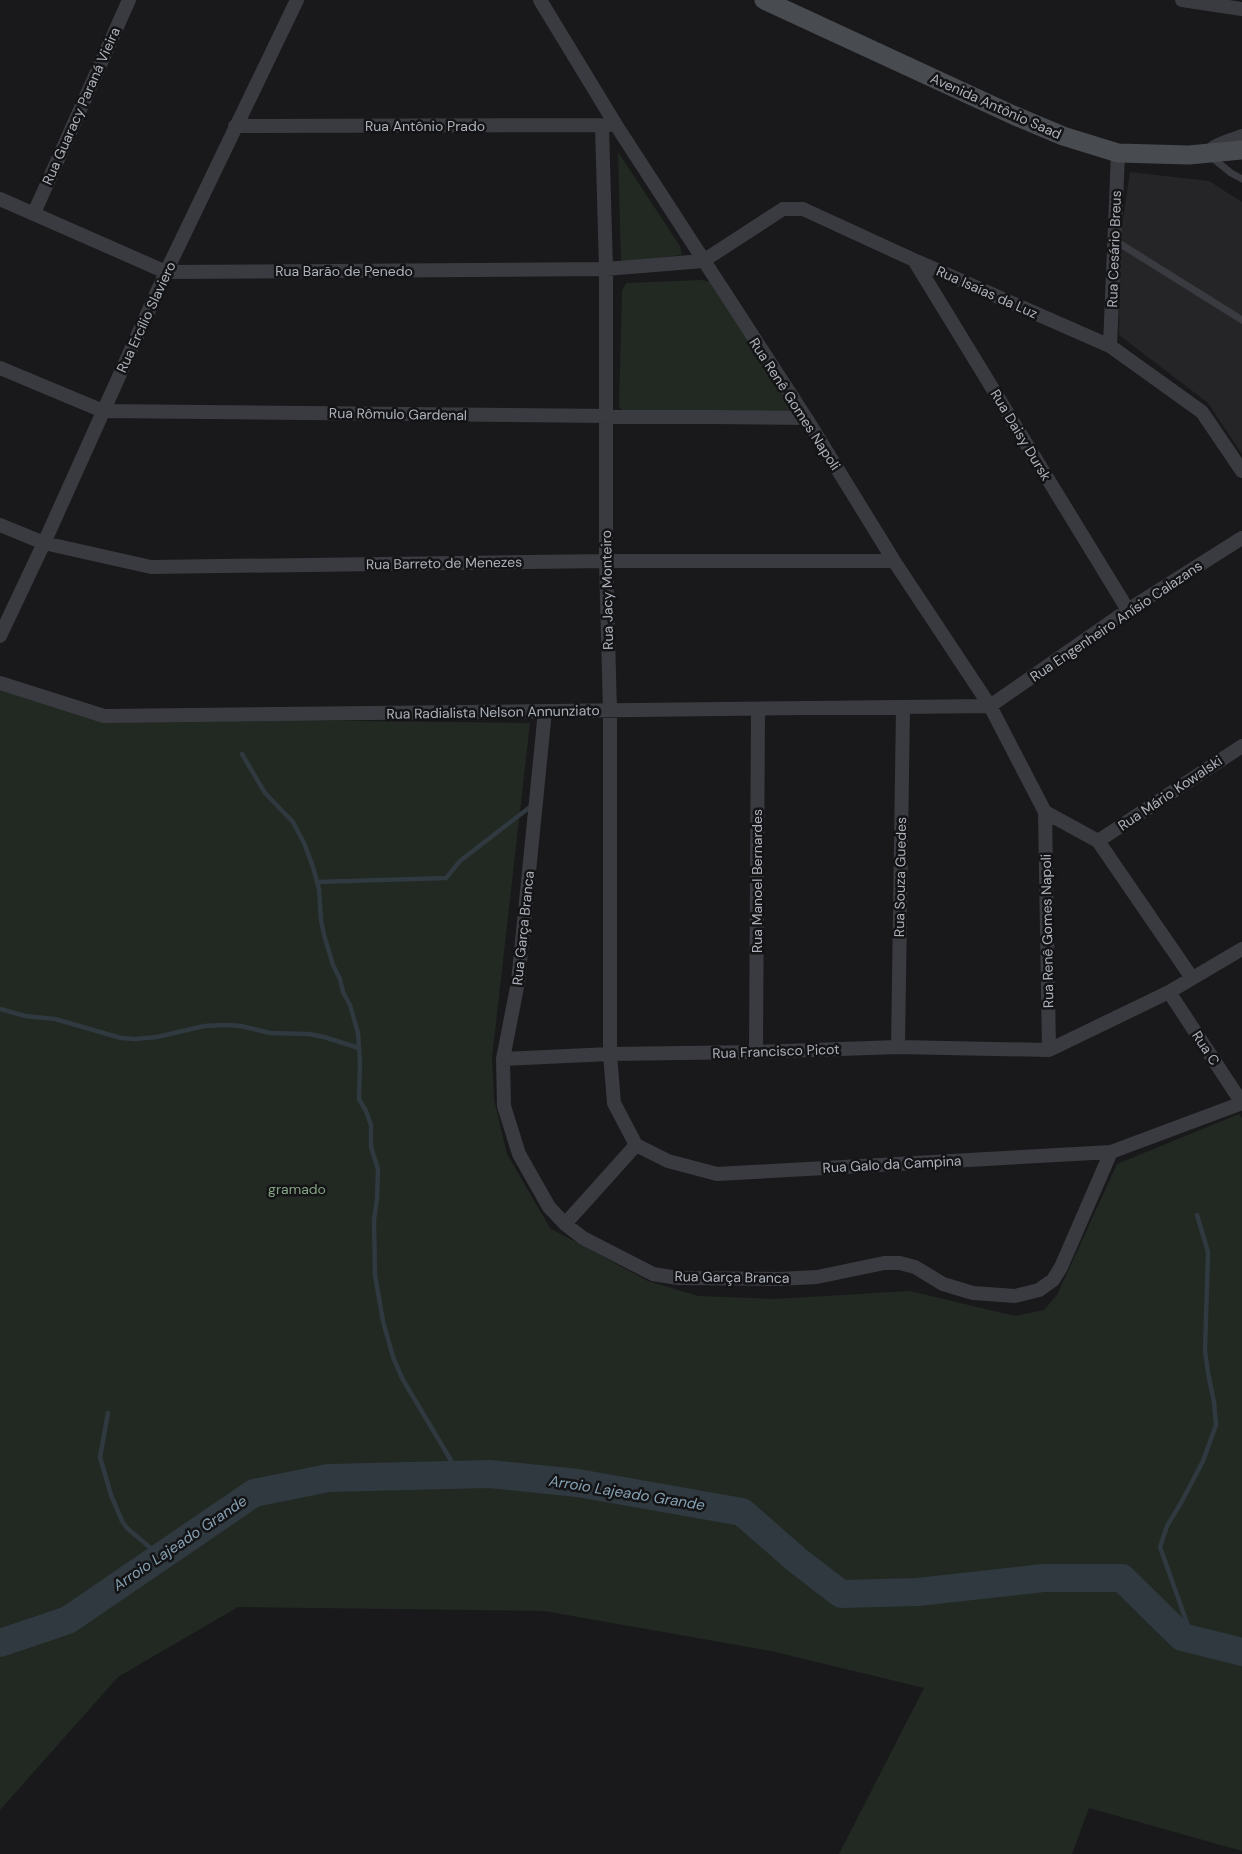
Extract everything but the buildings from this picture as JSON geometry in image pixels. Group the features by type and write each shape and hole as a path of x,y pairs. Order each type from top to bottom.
{"main road":[{"name":"Avenida Antônio Saad","path":"764,0 1063,136 1118,152 1189,155 1242,150"}],"street":[{"name":"Rua Guaracy Paraná Vieira","path":"34,213 129,0"},
{"name":"Rua Ercílio Slaviero","path":"0,636 166,272 296,0"},
{"name":"Rua Renê Gomes Napoli","path":"540,0 609,126 703,261 806,418 894,561 990,706 1045,812 1048,1050"},
{"path":"1182,0 1242,10"},
{"name":"Rua Antônio Prado","path":"235,126 609,126"},
{"name":"Rua Jacy Monteiro","path":"609,126 605,417 610,711 610,1054"},
{"path":"1207,154 1216,144 1228,142 1242,136"},
{"name":"Rua Cesário Breus","path":"1110,346 1118,152"},
{"name":"Rua Barão de Penedo","path":"0,199 166,272 606,269 703,261"},
{"name":"Rua Isaías da Luz","path":"703,261 784,209 802,209 1110,346 1202,412 1242,471"},
{"name":"Rua Daisy Dursk","path":"914,260 1128,610"},
{"name":"Rua Rômulo Gardenal","path":"0,368 103,411 806,418"},
{"name":"Rua Barreto de Menezes","path":"0,525 44,543 150,567 606,561 894,561"},
{"name":"Rua Engenheiro Anísio Calazans","path":"990,706 1128,610 1242,538"},
{"name":"Rua Radialista Nelson Annunziato","path":"0,683 104,716 990,706"},
{"name":"Rua Souza Guedes","path":"898,1047 903,707"},
{"name":"Rua Manoel Bernardes","path":"756,1052 758,709"},
{"name":"Rua Garça Branca","path":"545,711 518,982 503,1059 504,1106 519,1154 549,1207 583,1238 653,1274 678,1278 778,1279 817,1277 884,1263 900,1262 915,1267 943,1284 973,1293 1015,1296 1039,1290 1053,1280 1061,1267 1111,1152"},
{"name":"Rua Mário Kowalski","path":"1098,841 1242,746"},
{"path":"1045,812 1098,841 1192,978"},
{"path":"1048,1050 1169,992 1242,949"},
{"name":"Rua C","path":"1169,992 1242,1103"},
{"name":"Rua Francisco Picot","path":"503,1059 610,1054 756,1052 898,1047 1048,1050"},
{"path":"566,1224 636,1145 614,1103 610,1054"},
{"name":"Rua Galo da Campina","path":"636,1145 668,1161 717,1174 1111,1152 1242,1103"}],"lane":[{"path":"1207,154 1231,174 1242,179"},
{"path":"1114,239 1242,320"}],"shaded area":[{"path":"1130,172 1209,181 1242,202 1242,454 1208,403 1119,335 1120,239"}],"green space":[{"path":"618,152 680,246 682,255 621,262"},
{"path":"703,280 710,282 792,407 788,413 623,412 619,406 622,291 626,283"},
{"name":"gramado","path":"0,685 104,718 530,723 492,1058 494,1099 507,1154 550,1228 648,1281 698,1296 774,1299 910,1291 1015,1316 1044,1310 1057,1295 1117,1164 1239,1114 1242,1118 1242,1851 1089,1808 1072,1854 839,1854 924,1688 771,1651 544,1611 238,1607 118,1677 0,1810"}],"waterway":[{"path":"242,754 265,793 293,822 304,843 313,867 319,889 324,935 343,992 350,1005 358,1033 360,1063 359,1099 371,1125 371,1147 378,1169 374,1220 375,1275 383,1321 393,1357 402,1378 459,1474"},
{"path":"317,882 446,878 460,861 530,807"},
{"path":"0,1009 25,1016 55,1019 121,1038 157,1037 204,1026 227,1025 241,1026 270,1033 309,1034 359,1048"},
{"path":"1193,1640 1160,1547 1167,1526 1203,1461 1216,1425 1205,1351 1208,1252 1197,1215"},
{"path":"108,1413 100,1457 111,1495 127,1528 161,1557"},
{"name":"Arroio Lajeado Grande","path":"0,1643 68,1620 254,1493 328,1478 489,1474 578,1483 742,1512 797,1560 841,1594 918,1592 1044,1578 1122,1578 1182,1637 1242,1652"}]}
